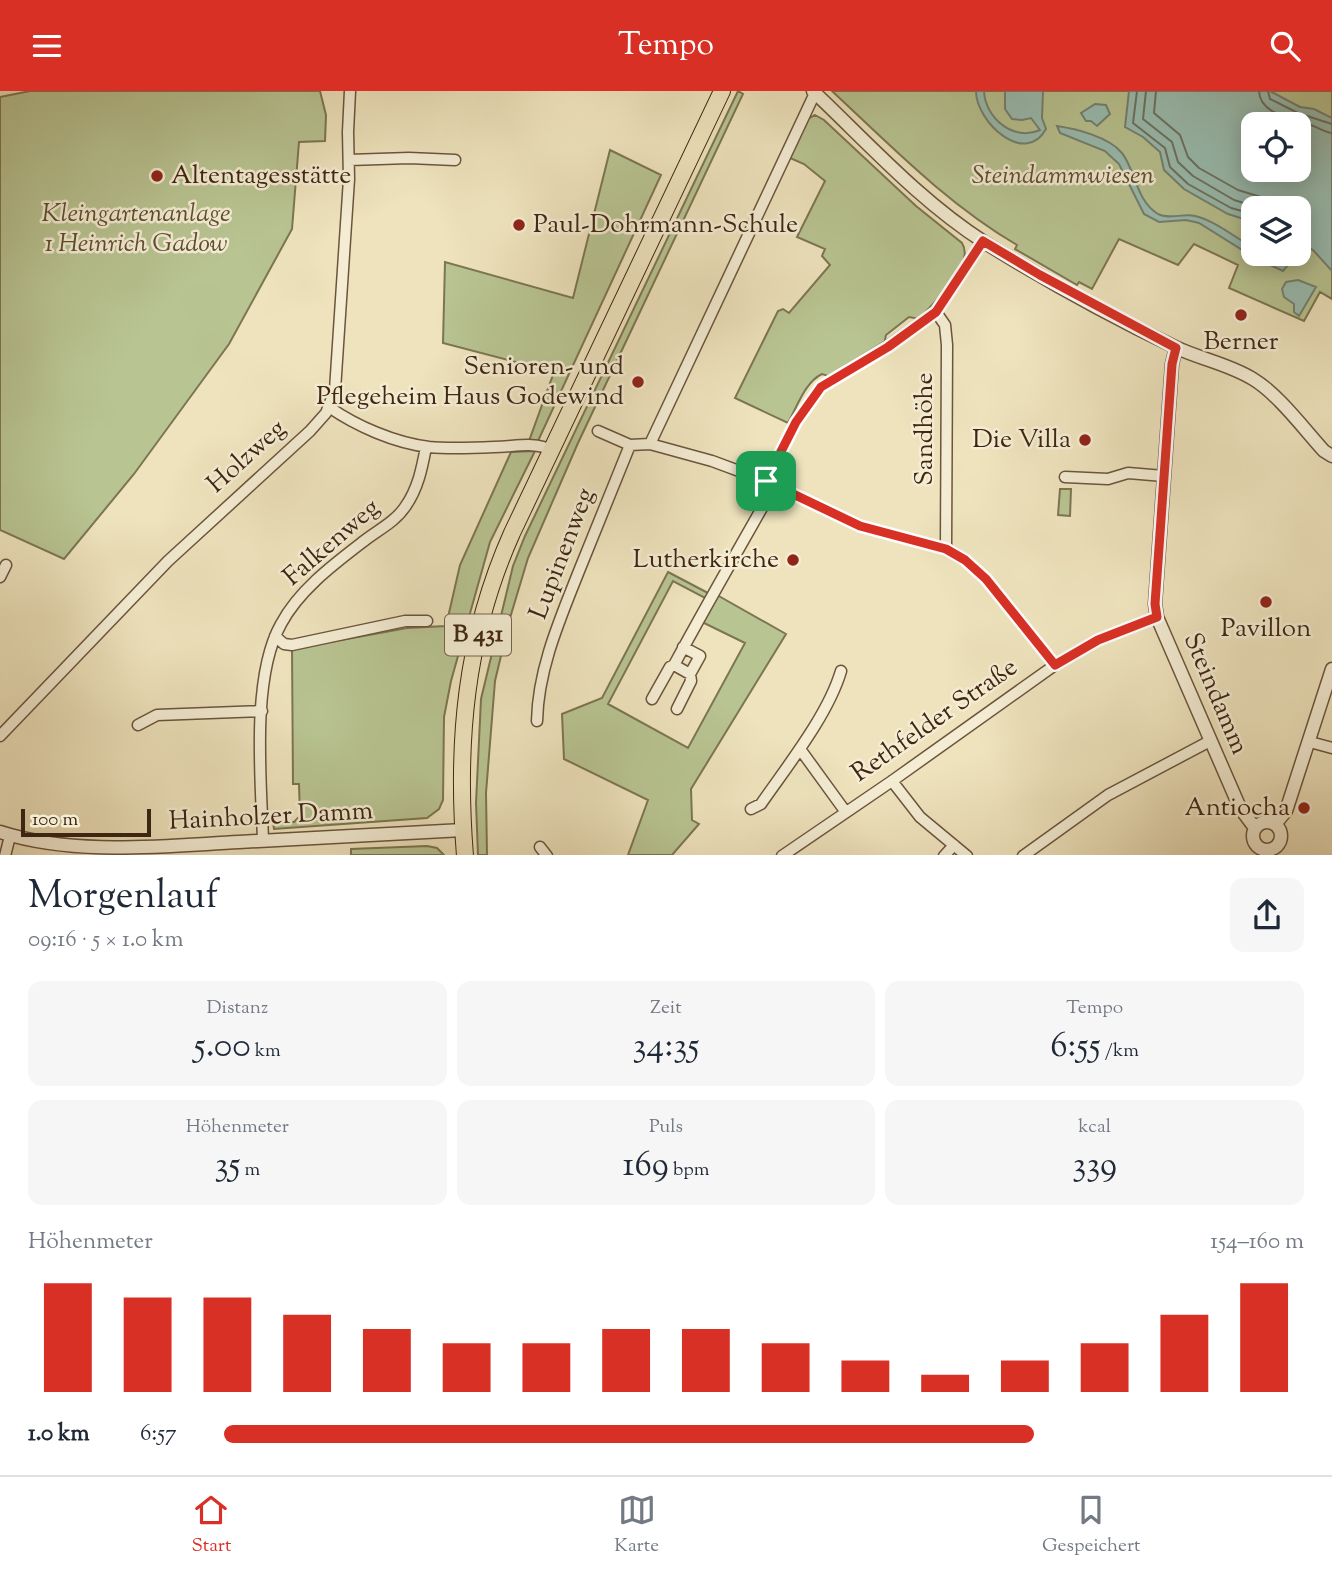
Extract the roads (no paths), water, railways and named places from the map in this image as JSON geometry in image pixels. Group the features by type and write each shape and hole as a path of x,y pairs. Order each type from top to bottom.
{"main road":[{"name":"B 431","path":"465,855 463,713 472,662 496,569 722,91"}],"street":[{"name":"Holzweg","path":"0,736 168,561 310,431 329,407 335,390 349,160 350,91"},
{"path":"650,444 814,92 927,200 983,241 1176,348 1253,379 1275,396 1312,439 1332,456"},
{"path":"349,160 455,160"},
{"path":"652,699 670,667 674,665 771,483 796,422 821,387 888,347 936,312 983,241"},
{"name":"Sandhöhe","path":"936,312 945,325 947,345 946,549"},
{"name":"Steindamm","path":"1176,348 1172,364 1164,476 1155,604 1157,617 1240,808 1255,828"},
{"path":"329,407 352,422 404,442 426,447 505,447 534,444 552,450"},
{"path":"598,431 630,445 650,444 712,461 771,483 860,526 946,549 965,560 986,579 1055,665"},
{"path":"1312,439 1332,447"},
{"name":"Lupinenweg","path":"537,721 537,695 545,664 630,445"},
{"name":"Falkenweg","path":"263,841 263,681 275,636 287,614 319,578 399,515 414,491 426,447"},
{"path":"1065,477 1108,479 1128,473 1164,476"},
{"path":"0,577 6,565"},
{"name":"Rethfelder Straße","path":"783,855 1055,665 1098,640 1157,617"},
{"path":"275,636 285,644 292,645 405,621 428,621"},
{"path":"677,709 691,681 690,674 699,656 683,647"},
{"path":"674,665 690,674"},
{"path":"1275,824 1286,811 1332,669"},
{"path":"751,809 761,804 800,749 836,689 841,671"},
{"path":"138,725 157,715 262,711"},
{"path":"1024,855 1108,795 1210,741"},
{"path":"1310,742 1332,748"},
{"path":"800,749 845,811"},
{"path":"892,781 920,817 966,855"},
{"path":"1263,822 1275,824 1282,837 1276,852 1259,852 1253,840 1255,828 1263,822"},
{"name":"Hainholzer Damm","path":"5,834 34,842 68,846 169,851 263,841 463,830"},
{"path":"5,834 5,855"},
{"path":"945,855 954,845"}],"water":[{"path":"976,91 984,91 990,110 1003,125 1020,133 1030,133 1040,130 1031,118 1012,119 1005,109 1005,91 1043,91 1042,118 1046,129 1037,140 1026,143 1015,142 1003,136 984,115"},
{"path":"1129,91 1270,91 1300,107 1314,109 1332,118 1332,271 1311,249 1311,196 1241,196 1241,218 1228,214 1184,189 1164,170 1160,152 1143,137 1125,127"},
{"path":"1095,104 1106,105 1110,114 1097,126 1086,121 1081,113"},
{"path":"1057,126 1074,129 1109,142 1127,160 1145,202 1158,214 1203,218 1241,240 1241,249 1199,223 1186,220 1159,222 1144,214 1119,164 1105,151 1060,133"},
{"path":"1272,266 1287,266 1283,271"},
{"path":"1298,280 1316,287 1299,316 1294,312 1294,304 1284,297 1282,289 1286,282"}],"place":[{"name":"Altentagesstätte","path":"157,176"},
{"name":"Paul-Dohrmann-Schule","path":"519,225"},
{"name":"Berner","path":"1241,315"},
{"name":"Senioren- und Pflegeheim Haus Godewind","path":"638,382"},
{"name":"Die Villa","path":"1085,440"},
{"name":"Lutherkirche","path":"793,560"},
{"name":"Pavillon","path":"1266,602"},
{"name":"Antiocha","path":"1304,808"}],"park label":[{"name":"Steindammwiesen","path":"1063,176"},
{"name":"Kleingartenanlage 1 Heinrich Gadow","path":"136,228"}]}
